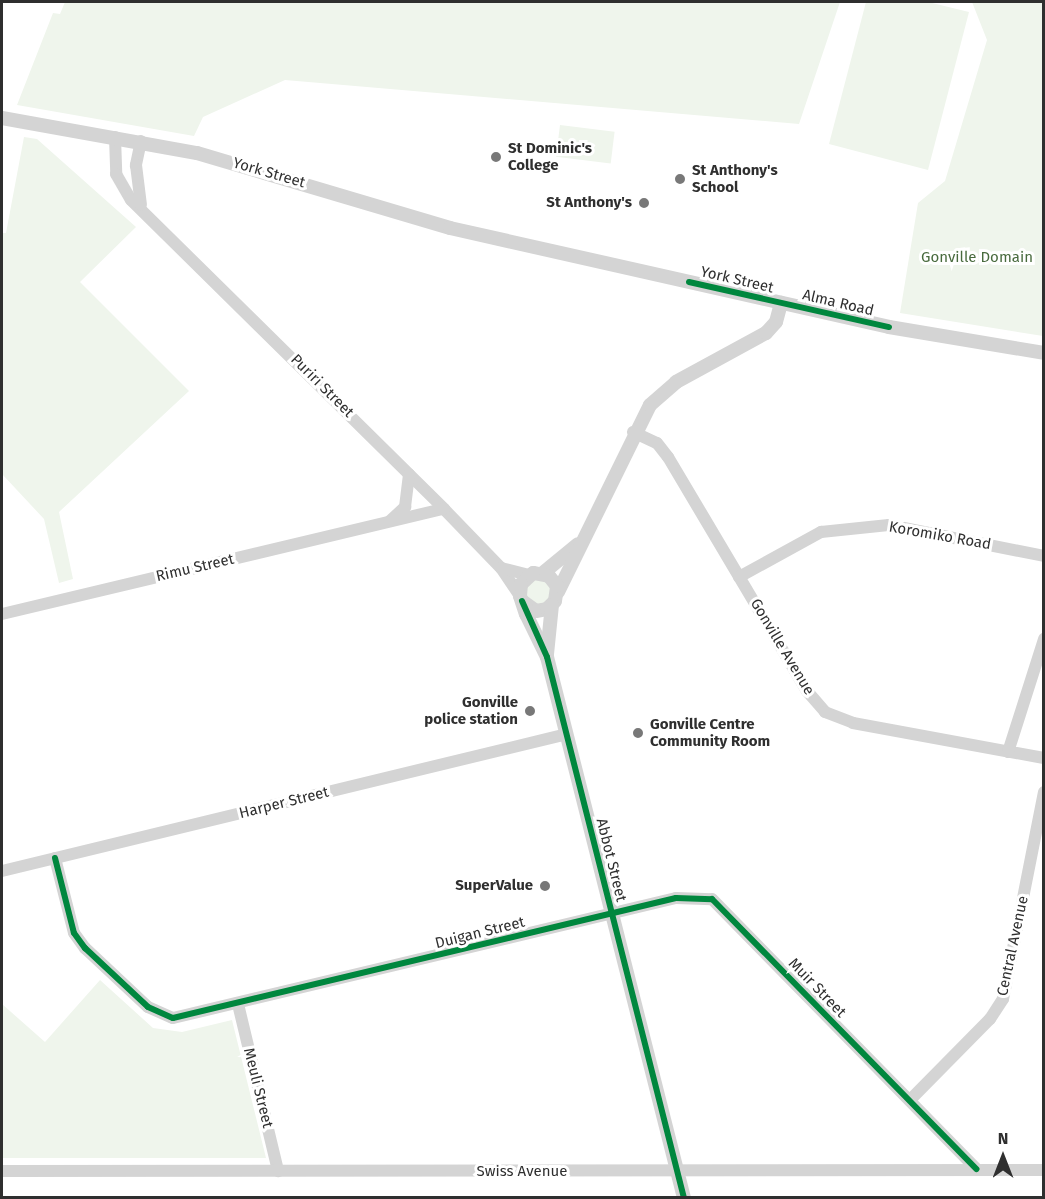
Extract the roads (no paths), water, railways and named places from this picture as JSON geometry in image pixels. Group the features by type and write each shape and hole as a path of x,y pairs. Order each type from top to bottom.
{"street":[{"path":"2,118 141,141 136,165 141,205"},
{"name":"Puriri Street","path":"115,137 120,186 444,509 501,568 521,598"},
{"name":"York Street","path":"141,141 219,159 450,228 781,303"},
{"name":"Alma Road","path":"558,592 574,564 578,544 633,432 667,388 772,328 781,303 1044,353"},
{"name":"Gonville Avenue","path":"633,432 661,448 807,691 825,711 853,723 1044,758"},
{"path":"389,522 405,507 409,474"},
{"name":"Rimu Street","path":"2,614 444,509"},
{"name":"Koromiko Road","path":"739,577 821,532 889,525 1044,556"},
{"name":"Alma Road","path":"543,573 578,544"},
{"path":"501,568 529,576 543,573 554,580 558,592 552,605 536,611 521,598 521,584 529,576"},
{"name":"Abbot Street","path":"521,598 547,657 684,1197"},
{"name":"Abbot Street","path":"547,657 552,605"},
{"path":"1008,752 1044,639"},
{"name":"Harper Street","path":"2,871 567,734"},
{"name":"Central Avenue","path":"910,1100 990,1019 1003,999 1044,792"},
{"name":"Duigan Street","path":"56,858 74,933 148,1007 173,1018 612,914"},
{"name":"Muir Street","path":"612,914 676,898 712,898 976,1169"},
{"name":"Meuli Street","path":"238,1004 279,1171"},
{"name":"Swiss Avenue","path":"2,1171 1044,1170"}],"place":[{"name":"St Dominic's College","path":"496,157"},
{"name":"St Anthony's School","path":"680,179"},
{"name":"St Anthony's","path":"644,203"},
{"name":"Gonville police station","path":"530,711"},
{"name":"Gonville Centre Community Room","path":"638,733"},
{"name":"SuperValue","path":"545,886"}],"park label":[{"name":"Gonville Domain","path":"977,258"}]}
